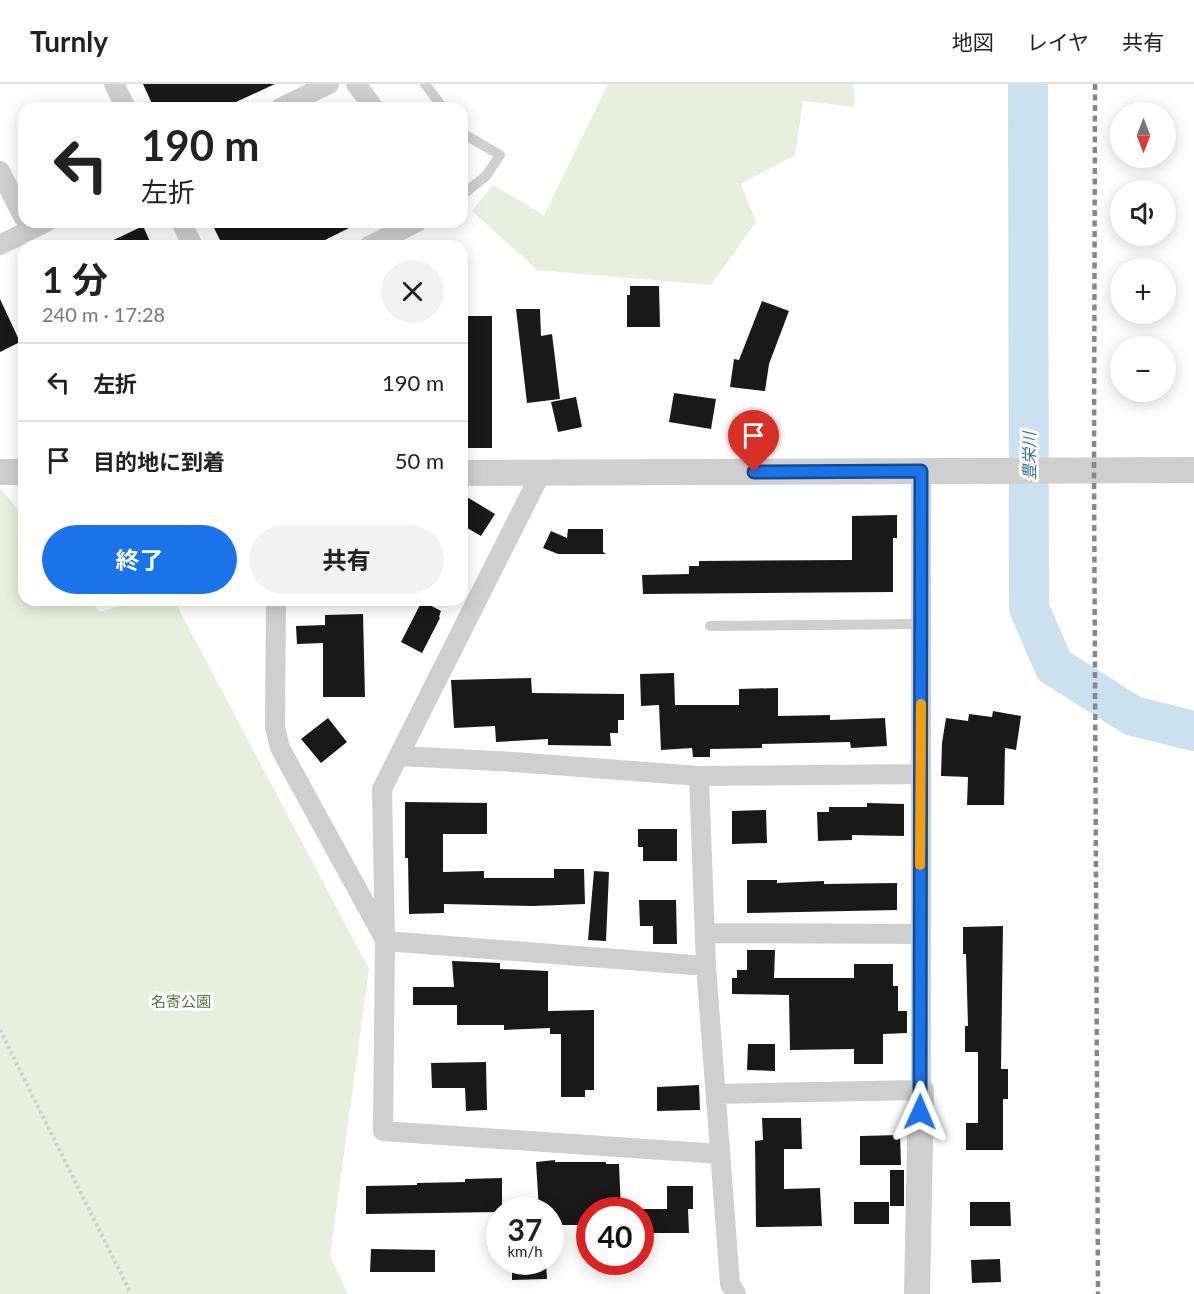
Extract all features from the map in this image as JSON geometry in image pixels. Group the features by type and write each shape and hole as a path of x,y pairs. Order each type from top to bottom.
{"street":[{"path":"114,84 123,102"},
{"path":"292,102 329,84"},
{"path":"356,84 370,102"},
{"path":"0,171 18,201"},
{"path":"0,245 24,228"},
{"path":"381,240 405,228"},
{"path":"468,473 1194,470"},
{"path":"917,1294 921,1090 921,471"},
{"path":"0,472 18,472"},
{"path":"541,473 382,789 386,941 383,1131 720,1154"},
{"path":"276,606 275,726 280,748 386,941"},
{"path":"400,756 699,776 921,774"},
{"path":"699,776 706,966 730,1284 736,1294"},
{"path":"705,933 920,934"},
{"path":"386,941 706,966"},
{"path":"717,1094 921,1090"}],"lane":[{"path":"424,84 438,102"},
{"path":"468,136 500,155 486,176 468,190"},
{"path":"710,626 921,624"}],"path":[{"path":"0,1030 131,1294"}],"green space":[{"path":"608,84 853,84 855,107 803,101 795,155 741,184 756,222 711,285 537,270 472,211 493,185 544,215"},
{"name":"名寄公園","path":"0,490 2,490 18,510 18,606 95,606 100,612 120,606 177,606 369,969 330,1256 348,1294 0,1294"}],"building":[{"path":"143,84 275,84 236,102 151,102"},
{"path":"139,228 144,228 149,240 114,240"},
{"path":"214,228 349,228 325,240 220,240"},
{"path":"630,286 659,286 660,327 627,327 627,295 630,295"},
{"path":"0,299 18,338 18,343 0,352"},
{"path":"762,301 789,311 769,364 765,391 730,387 734,359 739,360"},
{"path":"516,309 540,309 541,336 552,334 560,399 527,403"},
{"path":"468,316 492,316 492,448 468,448"},
{"path":"674,393 716,399 711,429 669,422"},
{"path":"576,397 582,427 558,432 551,402"},
{"path":"468,498 495,514 481,536 468,528"},
{"path":"897,515 897,538 893,538 893,592 643,594 642,575 689,574 689,566 699,566 699,561 852,560 852,516"},
{"path":"568,529 603,529 603,552 606,554 558,554 543,548 551,531 567,538"},
{"path":"419,606 432,606 441,611 440,618 422,653 401,642"},
{"path":"363,614 365,697 323,697 323,643 297,644 296,626 325,625 325,615"},
{"path":"674,673 675,705 739,705 739,689 778,688 778,716 830,715 830,720 885,718 887,746 851,748 850,742 762,744 762,748 710,749 710,757 693,757 692,748 661,750 659,705 641,706 640,674"},
{"path":"531,678 532,693 624,694 624,720 618,720 618,733 610,733 611,746 548,745 548,739 496,742 495,726 454,728 451,680"},
{"path":"993,711 1021,716 1016,750 1005,748 1004,805 967,805 968,777 941,776 942,743 946,718 968,721 969,714 992,717"},
{"path":"328,718 347,742 321,763 301,739"},
{"path":"405,802 487,803 487,834 443,834 443,872 484,871 484,878 554,878 554,869 584,869 585,904 533,906 444,904 444,913 409,914 408,858 405,858"},
{"path":"867,803 904,804 904,836 852,835 852,840 818,841 817,812 829,812 829,807 867,807"},
{"path":"766,810 767,843 732,844 732,811"},
{"path":"638,829 677,829 677,861 643,861 643,847 638,847"},
{"path":"594,871 609,872 606,941 588,940"},
{"path":"747,880 777,880 777,883 824,881 824,884 897,883 897,910 747,913"},
{"path":"639,900 676,900 677,944 653,944 653,926 640,926"},
{"path":"1003,926 1001,1069 1008,1069 1008,1099 1003,1099 1003,1150 966,1150 966,1123 978,1123 978,1052 965,1052 965,1026 968,1026 963,927"},
{"path":"747,950 775,950 774,978 854,978 854,964 893,964 893,986 898,986 898,1011 907,1011 907,1033 883,1034 883,1064 854,1064 854,1049 790,1050 789,995 732,994 732,978 737,978 737,970 747,970"},
{"path":"452,961 500,963 500,969 548,971 548,1011 594,1010 594,1090 585,1090 585,1097 561,1097 561,1034 550,1034 550,1028 504,1030 504,1025 457,1025 457,1005 413,1005 413,987 454,987"},
{"path":"748,1044 775,1044 775,1071 747,1070"},
{"path":"486,1062 487,1110 466,1111 465,1088 432,1088 431,1063"},
{"path":"699,1085 700,1110 657,1111 657,1087"},
{"path":"762,1118 801,1118 802,1149 784,1149 784,1189 820,1188 822,1226 756,1227 755,1141 763,1140"},
{"path":"900,1135 901,1165 860,1165 860,1136"},
{"path":"555,1160 555,1162 619,1164 620,1197 576,1197 576,1225 564,1225 564,1197 538,1197 536,1162"},
{"path":"890,1170 904,1170 904,1206 890,1206"},
{"path":"502,1178 502,1197 486,1197 486,1212 366,1214 366,1186 465,1182 465,1179"},
{"path":"667,1186 693,1186 693,1209 688,1209 689,1233 654,1233 654,1209 667,1209"},
{"path":"854,1202 889,1202 889,1224 854,1224"},
{"path":"970,1202 1010,1202 1011,1226 970,1226"},
{"path":"371,1249 435,1250 435,1272 370,1272"},
{"path":"1000,1259 1001,1282 972,1283 971,1260"},
{"path":"512,1275 547,1275 547,1279 512,1280"}],"waterway":[{"name":"豊栄川","path":"1028,84 1029,608 1054,666 1133,716 1194,731"}],"railway":[{"path":"1095,84 1094,471 1098,1294"}],"slow traffic":[{"path":"920,865 921,704"}],"route":[{"path":"754,472 921,471 920,1112"}]}
